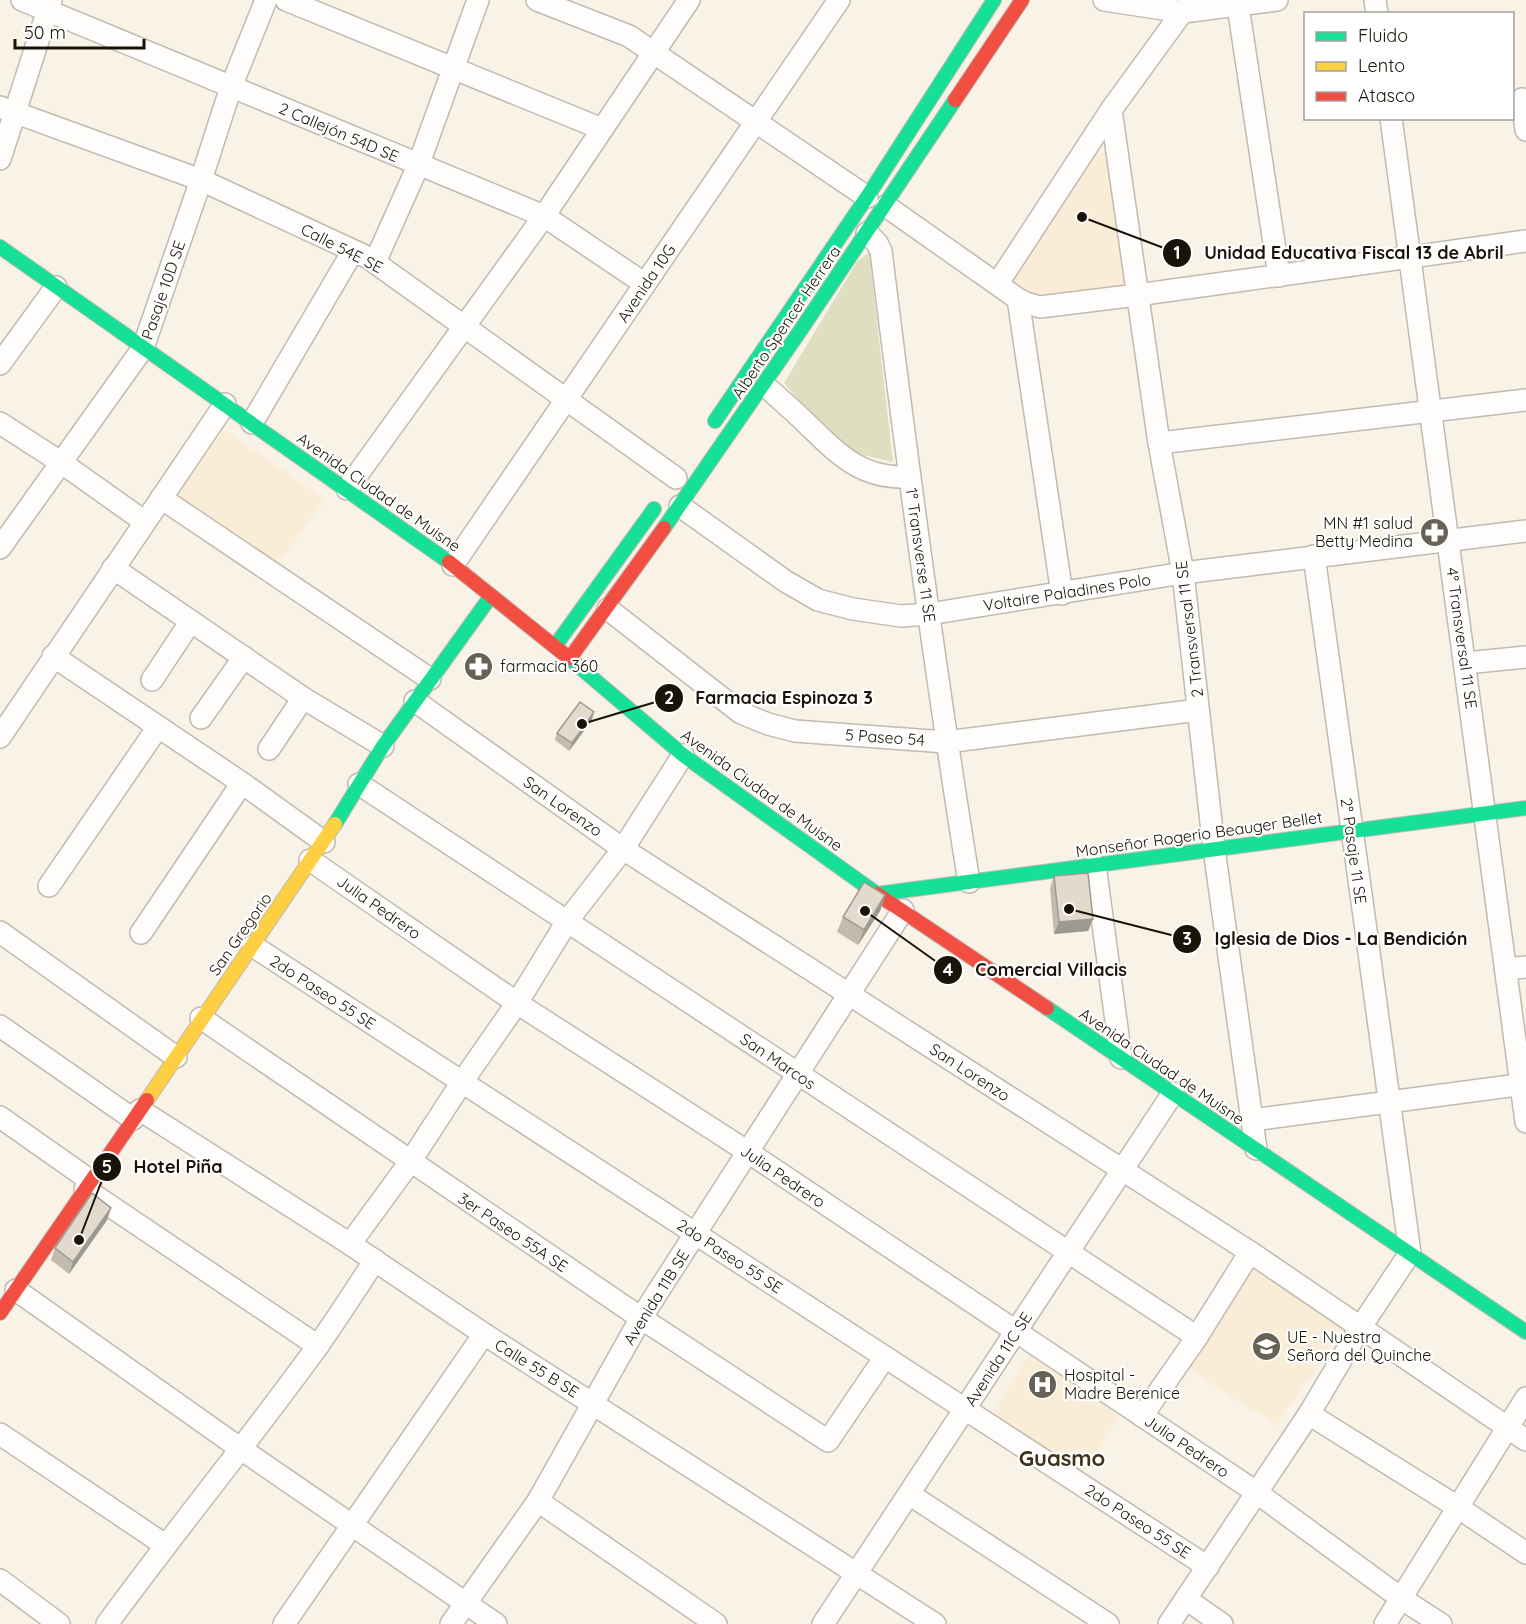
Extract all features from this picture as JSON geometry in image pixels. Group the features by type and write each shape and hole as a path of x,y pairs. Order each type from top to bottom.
{"street":[{"name":"2 Callejón 54D SE","path":"22,0 50,5 231,87 544,216 645,284"},
{"name":"Pasaje 10D SE","path":"0,548 143,348 231,87 266,0"},
{"path":"286,0 602,129"},
{"path":"375,262 418,165 478,0"},
{"path":"537,0 628,36 877,201 1018,299 1040,307 1137,296 1526,242"},
{"path":"347,489 544,216 689,0"},
{"name":"Avenida 10G","path":"453,565 839,0"},
{"name":"Alberto Spencer Herrera","path":"555,646 867,233 877,201 993,0"},
{"name":"Alberto Spencer Herrera","path":"709,429 1022,0"},
{"path":"1104,0 1187,6 1238,6 1276,0"},
{"path":"0,159 8,110 50,5"},
{"path":"998,283 1111,110 1187,6"},
{"path":"1238,6 1279,276"},
{"name":"Calle 54E SE","path":"8,110 201,180 375,262 567,399 674,487"},
{"name":"2 Transversal 11 SE","path":"1111,110 1159,443 1183,573 1214,849 1256,1149"},
{"name":"4° Transversal 11 SE","path":"1391,120 1486,813 1516,968 1526,1122"},
{"name":"1° Transverse 11 SE","path":"867,233 881,251 909,477 946,742 969,882"},
{"name":"Avenida Ciudad de Muisne","path":"0,247 453,565 570,658 683,755 877,894 1526,1332"},
{"path":"252,423 353,251"},
{"path":"0,364 56,287"},
{"path":"1018,299 1062,594"},
{"path":"770,390 839,455 854,465 886,477 909,477"},
{"path":"1159,443 1526,400"},
{"path":"0,737 225,404"},
{"path":"0,423 62,463 145,522"},
{"name":"Alberto Spencer Herrera","path":"570,658 608,609 674,487"},
{"name":"Voltaire Paladines Polo","path":"674,487 785,581 818,600 852,609 901,616 929,614 1062,594 1183,573 1526,531"},
{"path":"161,498 430,680"},
{"name":"2° Pasaje 11 SE","path":"1314,556 1410,1253"},
{"path":"113,568 303,698 383,746"},
{"name":"San Gregorio","path":"16,1290 324,842 383,746 491,596"},
{"name":"5 Paseo 54","path":"608,609 741,713 768,724 795,731 946,742 1198,710"},
{"path":"152,680 191,621"},
{"path":"53,656 242,783 324,842"},
{"path":"201,718 244,657"},
{"path":"1466,663 1526,657"},
{"path":"269,749 303,698"},
{"name":"San Lorenzo","path":"415,701 622,849 1250,1252 1526,1440"},
{"path":"49,886 158,727"},
{"path":"350,1244 410,1162 517,1003 568,920 622,849 683,755"},
{"path":"141,933 242,783"},
{"name":"San Marcos","path":"359,784 1197,1337"},
{"name":"Monseñor Rogerio Beauger Bellet","path":"877,894 1526,808"},
{"name":"Julia Pedrero","path":"310,860 517,1003 748,1152 1256,1492 1402,1599 1441,1624"},
{"path":"1095,865 1121,1058"},
{"name":"Avenida 11B SE","path":"451,1624 538,1501 641,1318 903,910"},
{"path":"0,932 176,1057"},
{"name":"2do Paseo 55 SE","path":"253,946 1208,1567"},
{"name":"3er Paseo 55A SE","path":"201,1018 641,1318 828,1440 885,1357"},
{"name":"Calle 55 B SE","path":"0,1026 136,1114 350,1244 484,1334 935,1624"},
{"path":"1252,1120 1524,1084"},
{"name":"Avenida 11C SE","path":"823,1624 1173,1093"},
{"path":"0,1117 88,1185 318,1346"},
{"path":"1142,1416 1197,1337 1250,1252"},
{"path":"1169,1624 1309,1414 1360,1328 1410,1253"},
{"path":"107,1624 318,1346 375,1260"},
{"path":"0,1313 16,1290 351,1526 496,1624"},
{"path":"284,1624 484,1334"},
{"path":"1385,1624 1526,1398"},
{"path":"1309,1414 1526,1553"},
{"path":"0,1434 165,1545"},
{"path":"909,1494 1108,1624"},
{"path":"538,1501 716,1624"},
{"path":"0,1580 59,1624"},
{"path":"1186,1599 1222,1624"}],"shaded area":[{"path":"1109,152 1127,286 1046,298 1015,288 1006,279 1087,156"},
{"path":"224,430 325,499 278,564 177,495"},
{"name":"UE - Nuestra Señora del Quinche","path":"1255,1264 1346,1325 1277,1425 1186,1368"},
{"name":"Hospital - Madre Berenice","path":"1030,1353 1119,1416 1083,1474 992,1415"}],"green space":[{"path":"869,252 893,462 855,453 831,438 784,383 857,262"}],"building":[{"path":"580,702 594,712 572,743 557,733"},
{"path":"1088,873 1093,919 1059,922 1054,876"},
{"path":"864,882 885,895 864,930 843,917"},
{"path":"92,1193 111,1208 73,1262 55,1248"}],"traffic: fast":[{"path":"715,421 867,197 994,0"},
{"path":"664,528 955,100"},
{"path":"0,247 449,562"},
{"path":"555,646 654,509"},
{"path":"335,824 383,746 491,596"},
{"path":"569,658 683,755 877,894"},
{"path":"877,894 1526,808"},
{"path":"1047,1008 1526,1332"}],"traffic: slow":[{"path":"147,1100 335,824"}],"traffic: jam":[{"path":"955,100 1022,0"},
{"path":"570,658 664,528"},
{"path":"449,562 569,658"},
{"path":"877,894 1047,1008"},
{"path":"0,1313 147,1100"}],"place":[{"name":"Unidad Educativa Fiscal 13 de Abril","path":"1082,217"},
{"name":"MN #1 salud Betty Medina","path":"1434,532"},
{"name":"farmacia 360","path":"479,666"},
{"name":"Farmacia Espinoza 3","path":"582,724"},
{"name":"Iglesia de Dios - La Bendición","path":"1069,909"},
{"name":"Comercial Villacis","path":"865,911"},
{"name":"Hotel Piña","path":"79,1240"},
{"name":"UE - Nuestra Señora del Quinche","path":"1266,1346"},
{"name":"Hospital - Madre Berenice","path":"1043,1384"}],"district":[{"name":"Guasmo","path":"1062,1458"}]}
